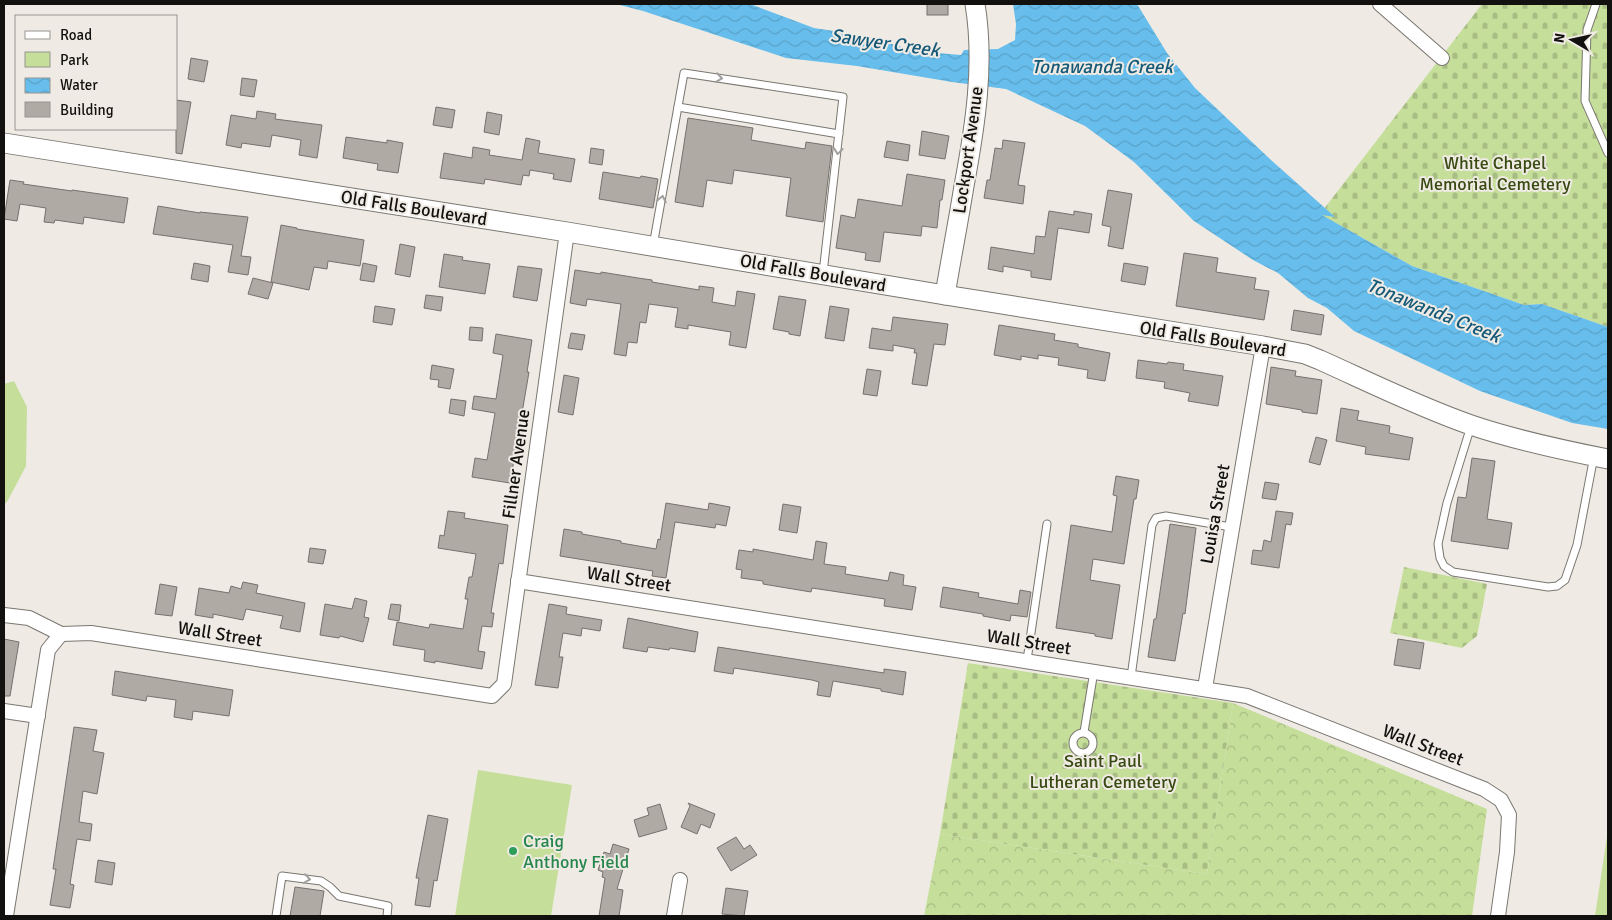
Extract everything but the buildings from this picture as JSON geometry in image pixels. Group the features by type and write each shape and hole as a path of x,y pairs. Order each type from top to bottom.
{"street":[{"name":"Lockport Avenue","path":"945,295 978,95 978,42 975,4"},
{"path":"1380,4 1442,58"},
{"name":"Old Falls Boulevard","path":"4,143 567,232 1305,354 1471,425 1532,442 1601,457"},
{"name":"Fillner Avenue","path":"492,696 504,684 567,232"},
{"name":"Louisa Street","path":"1204,688 1263,346"},
{"name":"Wall Street","path":"518,581 1094,670 1247,696 1484,789 1501,800 1509,814 1507,852 1498,916"},
{"name":"Wall Street","path":"4,615 29,618 61,634 92,633 492,696"},
{"path":"6,916 48,650 61,634"},
{"path":"4,711 38,716"},
{"path":"674,916 680,880"}],"lane":[{"path":"1596,4 1587,30 1585,100 1608,153"},
{"path":"653,246 684,73 843,97 823,275"},
{"path":"678,108 839,134"},
{"path":"1471,425 1447,503 1438,544 1440,558 1444,566 1453,572 1548,587 1557,586 1565,580 1577,545 1601,457"},
{"path":"1131,677 1152,524 1156,518 1166,516 1231,527"},
{"path":"1027,660 1047,524"},
{"path":"1084,732 1094,670"},
{"path":"276,916 282,876 321,881 339,896 388,906 386,916"}],"green space":[{"name":"White Chapel Memorial Cemetery","path":"1482,4 1608,4 1608,327 1542,304 1524,305 1412,266 1320,214"},
{"path":"14,381 27,407 26,466 7,502 4,504 4,384"},
{"path":"1404,567 1487,584 1477,636 1462,648 1390,633"},
{"name":"Saint Paul Lutheran Cemetery","path":"968,663 1233,703 1207,874 940,834"},
{"path":"1233,703 1487,809 1472,916 924,916 940,834 1207,874"},
{"name":"Craig Anthony Field","path":"478,770 572,785 551,916 455,916"},
{"path":"1608,830 1608,916 1595,916"}],"water":[{"name":"Tonawanda Creek","path":"616,4 750,4 814,28 867,36 914,51 961,55 964,50 998,49 1015,40 1016,24 1013,4 1137,4 1167,53 1195,88 1335,217 1322,215 1412,266 1524,305 1542,304 1608,327 1608,429 1572,423 1480,391 1354,331 1327,308 1308,298 1278,273 1253,260 1194,221 1134,162 1085,126 1006,89 857,66 786,58 643,11"}],"place":[{"name":"Craig Anthony Field","path":"513,851"}],"water label":[{"name":"Sawyer Creek","path":"885,42"}]}
